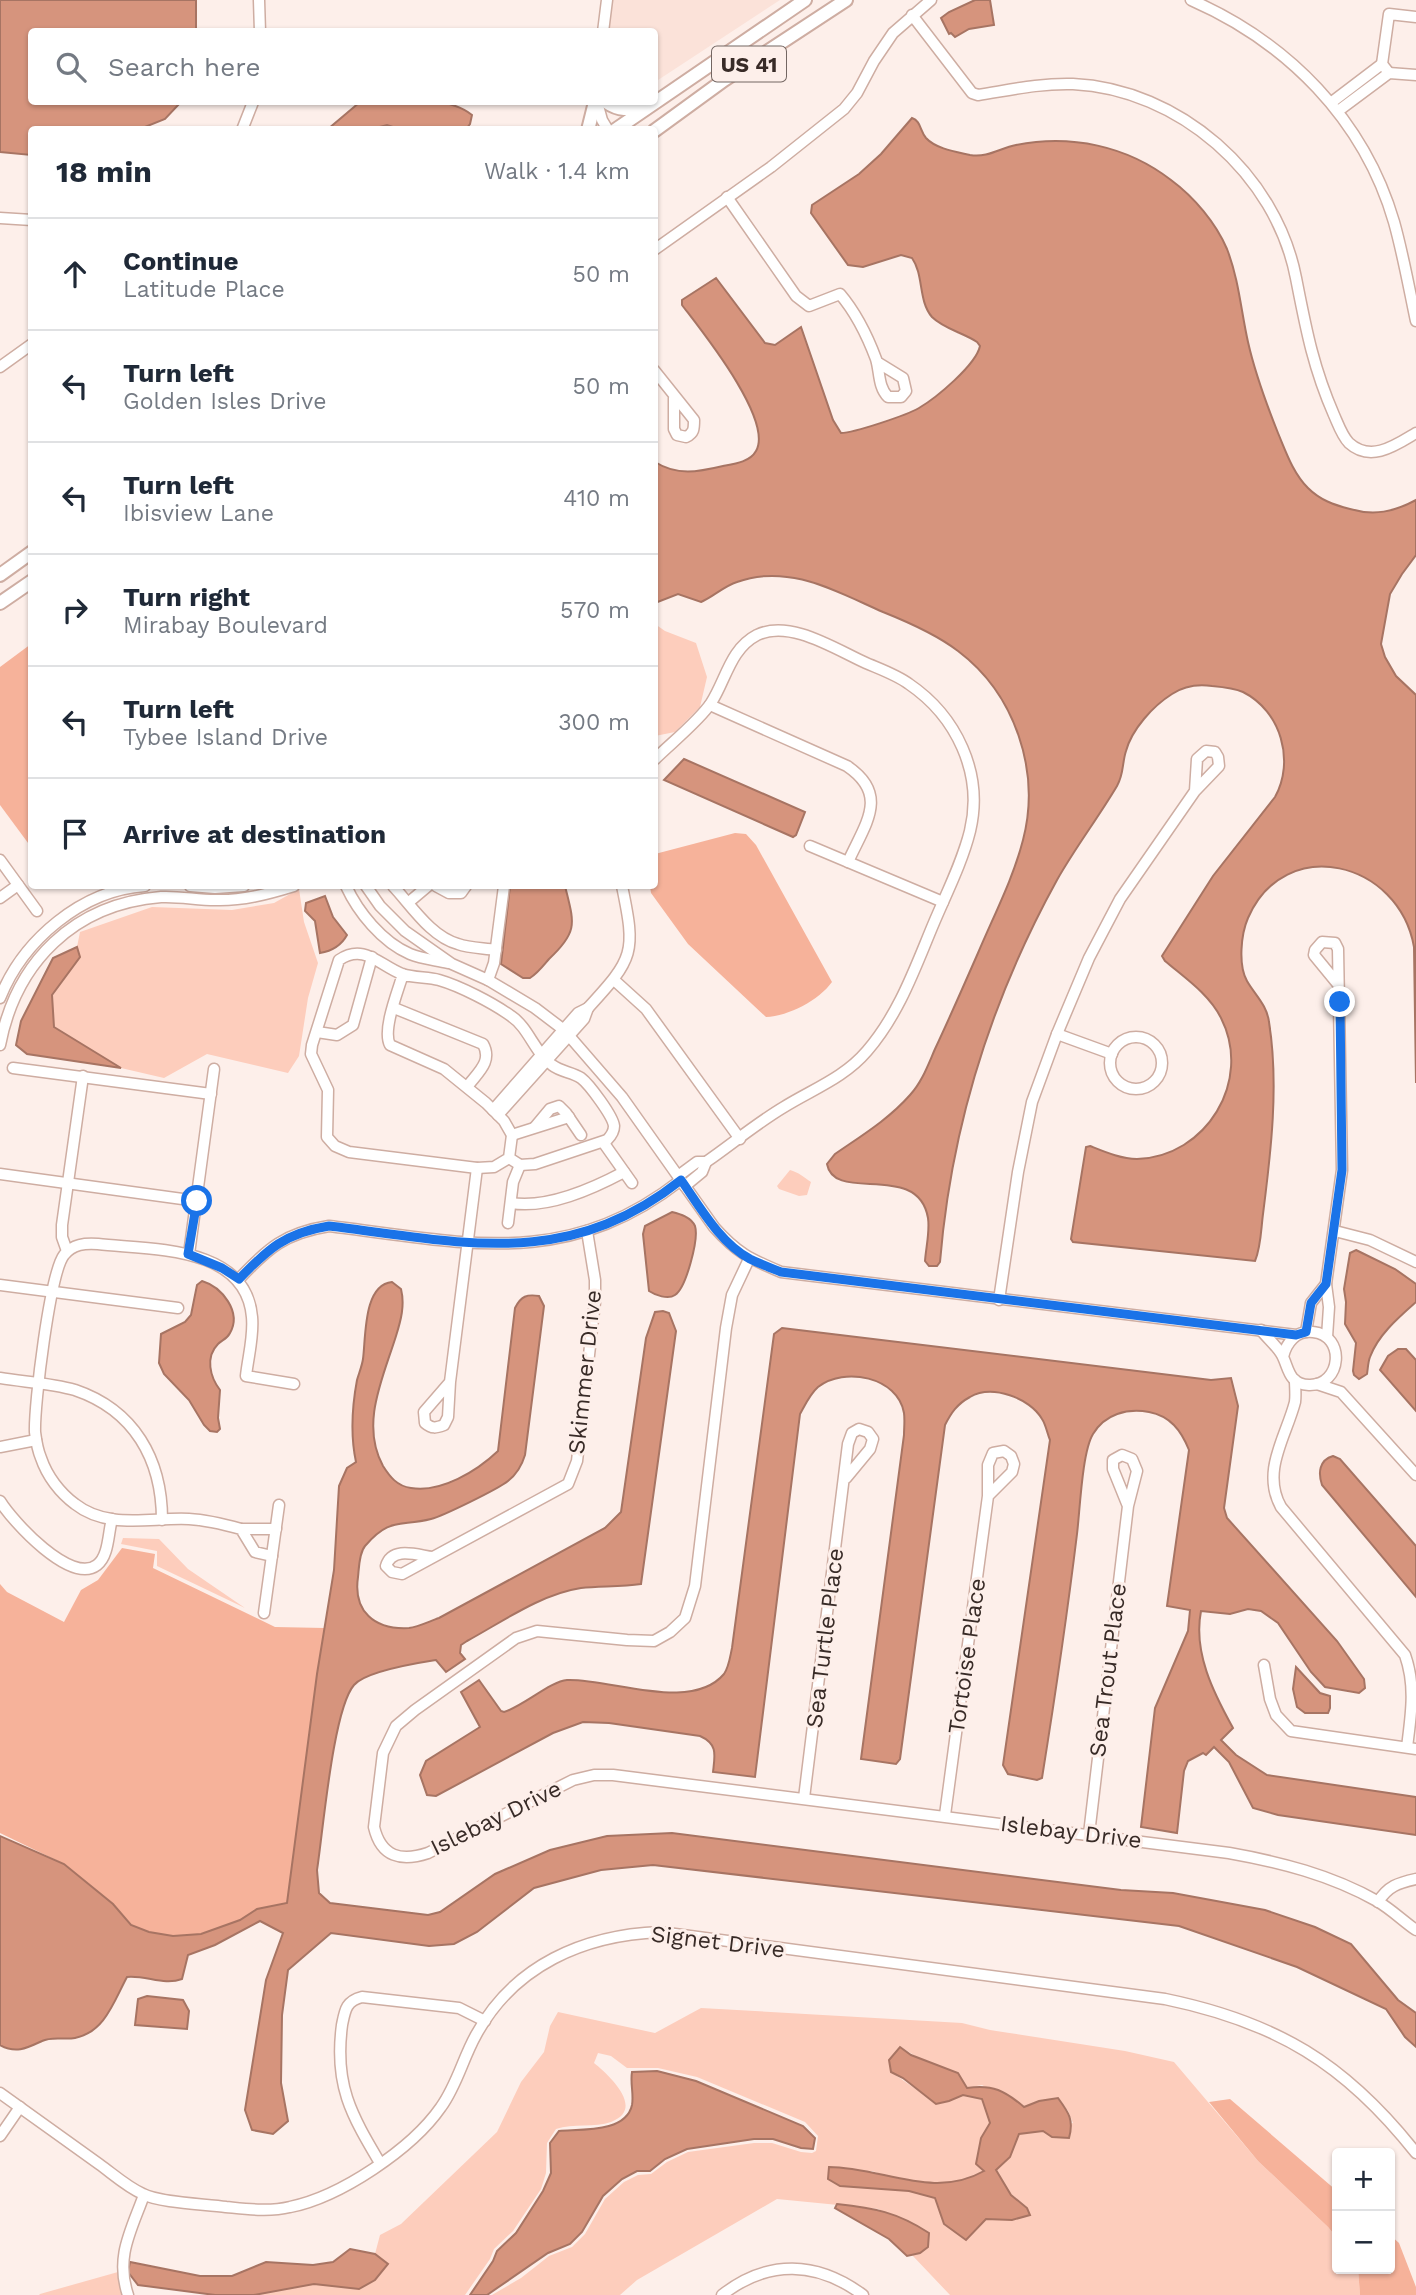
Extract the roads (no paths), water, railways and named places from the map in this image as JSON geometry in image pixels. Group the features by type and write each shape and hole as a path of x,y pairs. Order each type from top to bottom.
{"main road":[{"name":"US 41","path":"658,100 805,0"},
{"name":"US 41","path":"658,128 724,80 846,0"},
{"path":"589,126 595,105"},
{"path":"612,105 626,110 648,107"},
{"name":"US 41","path":"621,126 651,105"},
{"path":"0,575 28,555"},
{"path":"0,603 28,583"}],"street":[{"path":"259,0 260,28"},
{"path":"604,28 607,0"},
{"path":"658,247 844,109 893,33 931,0"},
{"path":"1191,0 1269,44 1299,69 1339,111 1366,157 1386,200 1396,230 1416,321"},
{"path":"1339,111 1385,68 1389,14 1416,17"},
{"path":"912,15 972,93 978,95 1049,84 1102,88 1155,103 1199,130 1234,159 1259,190 1289,249 1313,361 1347,441 1359,450 1376,452 1416,433"},
{"path":"1332,102 1385,68 1416,75"},
{"path":"244,126 252,105"},
{"path":"597,105 606,126"},
{"path":"727,197 796,296 809,306 840,294 856,313 877,362"},
{"path":"0,218 28,220"},
{"path":"0,367 28,347"},
{"path":"658,376 674,398"},
{"path":"239,1279 277,1243 309,1229 329,1226 488,1245 522,1244 587,1231 625,1217 650,1202 681,1180 697,1162 706,1162 785,1107 825,1086 846,1072 867,1052 887,1024 905,991 964,853 971,829 972,782 968,762 959,739 943,714 907,682 796,631 776,629 744,643 710,705 658,756"},
{"path":"710,705 847,766 861,775 869,787 872,802 869,816 848,862"},
{"path":"999,1300 1018,1172 1032,1102 1057,1034 1089,958 1120,900 1195,790"},
{"path":"810,846 943,902"},
{"path":"0,860 37,911"},
{"path":"0,898 18,885"},
{"path":"0,998 5,976 30,948 67,915 91,901 126,889"},
{"path":"0,1045 9,1008 38,958 71,928 93,915 119,904 163,897 234,900 283,889"},
{"path":"348,889 364,916 388,941 409,954 452,964 488,980 536,1008 567,1033 622,1097 714,1227 731,1246 749,1259 781,1272 1261,1330 1320,1333 1327,1337 1336,1350 1341,1392 1416,1475"},
{"path":"368,889 380,906 405,931 452,964"},
{"path":"396,889 449,941 458,945 495,950"},
{"path":"409,902 424,889"},
{"path":"444,889 456,894 464,889"},
{"path":"488,980 504,889"},
{"path":"495,1113 567,1033 584,1019 588,1008 614,980 626,960 630,946 629,921 623,889"},
{"path":"351,953 372,957 403,974 440,980 512,1016 544,1058 563,1072 583,1079 611,1117 614,1126 612,1134 603,1142 535,1164 520,1165 509,1158 494,1167 477,1168 349,1152 335,1146 327,1137 328,1090 311,1054 339,960 351,953"},
{"path":"317,1032 343,1034 353,1025 372,957"},
{"path":"403,974 388,1030 387,1039 390,1045 444,1069 495,1113 512,1135 509,1158"},
{"path":"5,976 20,985"},
{"path":"614,980 646,1010 740,1139"},
{"path":"1327,1337 1329,1304 1326,1284 1342,1170 1340,1002 1337,983"},
{"path":"394,1008 483,1044 486,1062 467,1087"},
{"path":"1057,1034 1112,1054"},
{"path":"1141,1038 1149,1041 1160,1055 1160,1072 1156,1079 1143,1088 1127,1088 1114,1077 1110,1062 1112,1054 1123,1041 1141,1038"},
{"path":"13,1068 211,1094"},
{"path":"188,1254 214,1069"},
{"path":"67,1251 62,1237 83,1076"},
{"path":"535,1127 555,1105 562,1108 581,1135"},
{"path":"512,1135 569,1117"},
{"path":"603,1142 632,1182"},
{"path":"508,1223 513,1182 520,1165"},
{"path":"450,1382 477,1168"},
{"path":"511,1203 554,1199 599,1184 624,1172"},
{"path":"0,1174 197,1201"},
{"name":"Skimmer Drive","path":"432,1557 568,1484 577,1461 596,1302 587,1231"},
{"path":"1335,1231 1370,1240 1416,1262"},
{"path":"276,1529 241,1529 190,1519 111,1519 94,1515 76,1505 54,1484 41,1460 36,1440 36,1412 52,1292 58,1267 67,1251 83,1243 188,1254 222,1268 239,1279 252,1315 246,1376 294,1384"},
{"name":"Islebay Drive","path":"749,1259 732,1295 726,1328 695,1586 685,1618 670,1632 654,1641 553,1631 537,1631 516,1638 415,1710 396,1726 383,1753 374,1827 376,1838 384,1849 397,1857 412,1858 428,1853 573,1780 594,1775 613,1775 945,1815 1229,1853 1290,1864 1338,1882 1378,1902 1416,1930"},
{"path":"1283,1357 1285,1349 1301,1334 1312,1301 1326,1284"},
{"path":"0,1285 178,1308"},
{"path":"1312,1301 1329,1304"},
{"path":"1261,1330 1283,1357 1288,1374 1295,1380 1341,1392"},
{"path":"1296,1398 1313,1384 1325,1380 1336,1365"},
{"path":"0,1378 73,1390 87,1395 125,1420 144,1444 154,1465 160,1491 162,1520"},
{"path":"1265,1665 1270,1699 1276,1715 1291,1731 1411,1748 1415,1692 1413,1676 1405,1655 1281,1507 1275,1495 1272,1479 1274,1464 1296,1398 1295,1380"},
{"path":"0,1447 36,1440"},
{"name":"Sea Turtle Place","path":"804,1798 846,1478"},
{"name":"Tortoise Place","path":"945,1815 988,1496"},
{"path":"0,1502 26,1534 72,1567 85,1570 96,1566 102,1560 111,1519"},
{"path":"264,1613 279,1504"},
{"name":"Sea Trout Place","path":"1088,1834 1128,1506"},
{"path":"241,1529 255,1552 272,1556"},
{"path":"1378,1902 1384,1891 1395,1883 1416,1879"},
{"name":"Signet Drive","path":"0,2093 144,2195 235,2208 272,2210 314,2201 380,2163 412,2141 426,2127 443,2104 467,2053 498,2002 538,1967 580,1945 611,1937 649,1933 1165,1998 1225,2013 1301,2047 1328,2064 1381,2110 1416,2153"},
{"path":"380,2163 347,2101 341,2073 339,2050 347,2005 352,1999 362,1997 458,2008 485,2021"},
{"path":"0,2136 20,2108"},
{"path":"128,2295 121,2265 125,2245 144,2195"},
{"path":"722,2295 761,2272 792,2267 843,2280 863,2295"}]}
